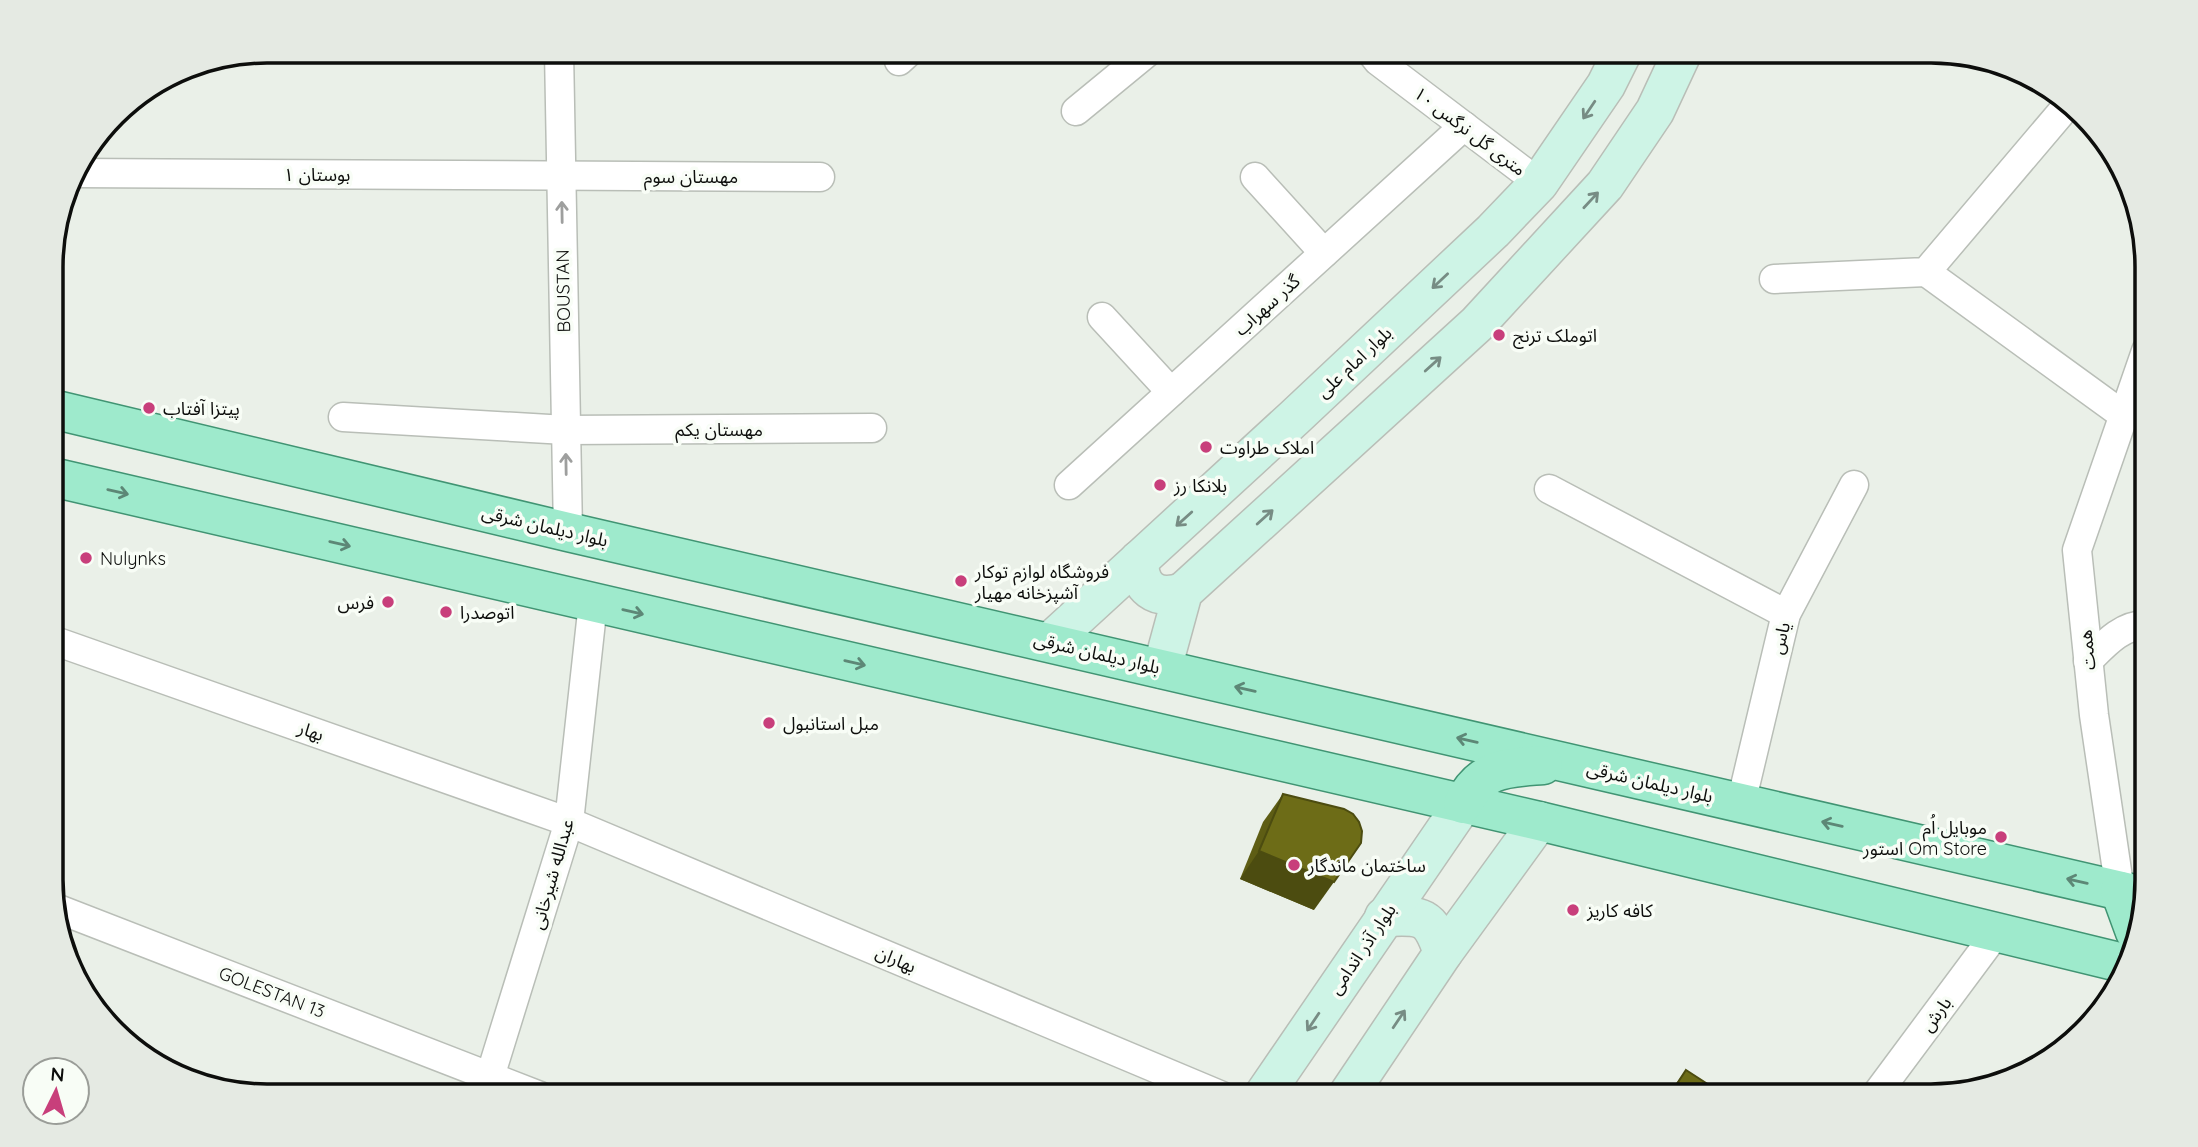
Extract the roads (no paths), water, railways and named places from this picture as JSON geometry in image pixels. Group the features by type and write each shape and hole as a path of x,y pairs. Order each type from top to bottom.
{"main road":[{"name":"بلوار امام علی","path":"1049,642 1304,409 1493,230 1539,183 1606,85 1617,63"},
{"path":"1139,560 1139,574 1152,592 1174,595 1183,593 1477,324 1605,186 1655,111 1677,63"},
{"name":"بلوار دیلمان شرقی","path":"63,412 568,532 2132,894"},
{"path":"63,480 1539,821 2117,962"},
{"path":"1162,669 1183,593"},
{"path":"1463,804 1471,787 1490,773 1566,762"},
{"name":"بلوار آذر اندامی","path":"1271,1084 1463,804"},
{"path":"1363,1084 1443,953 1539,821"},
{"path":"1384,917 1414,915 1434,928 1443,953"}],"street":[{"name":"BOUSTAN","path":"559,63 568,532"},
{"path":"1076,111 1134,63"},
{"name":"۱۰ متری گل نرگس","path":"1381,63 1539,183"},
{"path":"1926,272 2062,112"},
{"name":"گذر سهراب","path":"1069,485 1464,126"},
{"name":"بوستان ۱","path":"86,173 561,175"},
{"name":"مهستان سوم","path":"561,175 820,177"},
{"path":"1255,177 1324,253"},
{"path":"1774,279 1926,272 2123,415"},
{"path":"1102,317 1171,392"},
{"name":"همت","path":"2132,894 2088,661 2077,550 2135,382"},
{"name":"مهستان یکم","path":"343,417 566,430 872,428"},
{"name":"یاس","path":"1741,803 1786,614 1854,485"},
{"path":"1549,489 1786,614"},
{"name":"عبدالله شیرخانی","path":"489,1084 569,822 593,603"},
{"path":"2088,661 2113,636 2135,626"},
{"name":"بهار","path":"63,644 569,822"},
{"name":"بهاران","path":"569,822 1193,1084"},
{"name":"GOLESTAN 13","path":"66,912 483,1084"},
{"name":"بارش","path":"1884,1084 1997,932"}],"place":[{"name":"اتوملک ترنج","path":"1499,335"},
{"name":"پیتزا آفتاب","path":"149,408"},
{"name":"املاک طراوت","path":"1206,447"},
{"name":"بلانکا رز","path":"1160,485"},
{"name":"Nulynks","path":"86,558"},
{"name":"فروشگاه لوازم توکار آشپزخانه مهیار","path":"961,581"},
{"name":"فرس","path":"388,602"},
{"name":"اتوصدرا","path":"446,612"},
{"name":"مبل استانبول","path":"769,723"},
{"name":"موبایل اُم استور Om Store","path":"2001,837"},
{"name":"ساختمان ماندگار","path":"1294,865"},
{"name":"کافه کاریز","path":"1573,910"}]}
